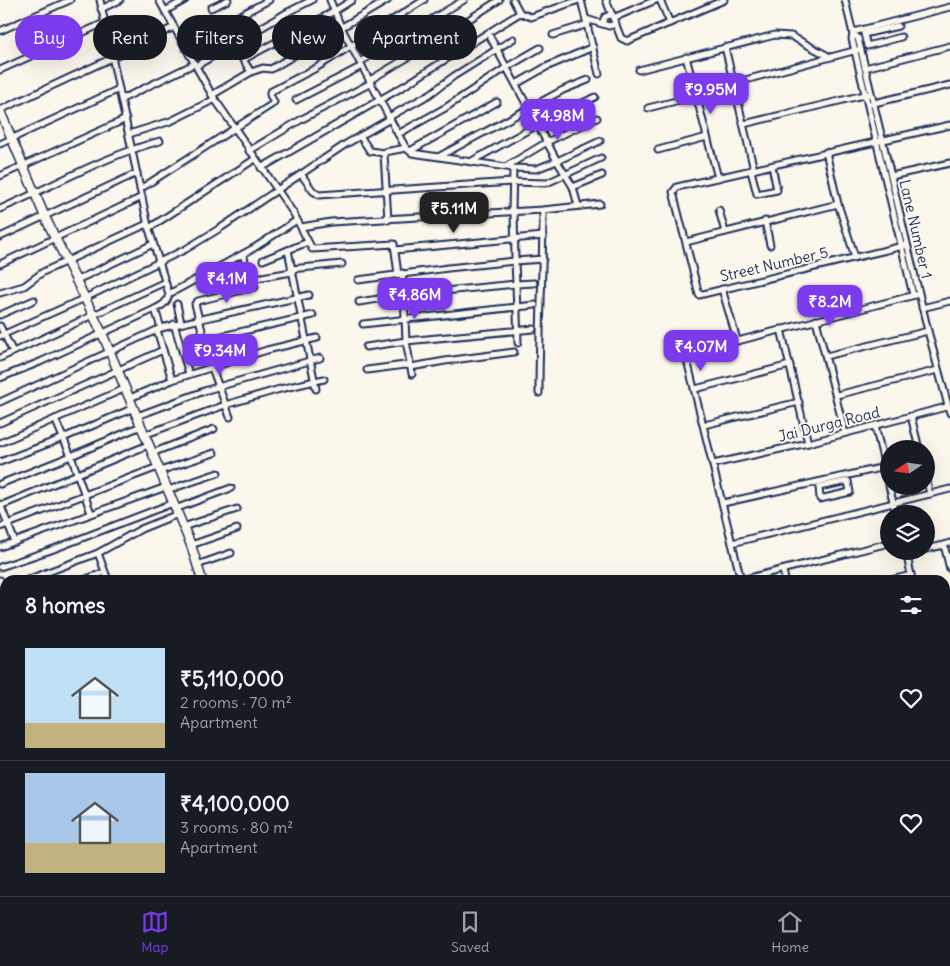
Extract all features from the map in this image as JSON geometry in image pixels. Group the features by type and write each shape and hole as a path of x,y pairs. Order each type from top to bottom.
{"street":[{"path":"0,31 70,0"},
{"path":"100,0 102,15"},
{"path":"101,9 120,0"},
{"path":"159,0 177,32"},
{"path":"165,11 185,0"},
{"path":"211,8 228,0"},
{"path":"241,15 269,0"},
{"path":"262,27 312,0"},
{"path":"330,0 337,15"},
{"path":"262,49 336,11 352,0"},
{"path":"344,27 388,0"},
{"path":"140,189 273,104 270,92 353,46 424,0"},
{"path":"296,100 361,64 464,0"},
{"path":"249,151 370,81 498,0"},
{"path":"513,0 520,13 531,17 580,0 599,74"},
{"path":"606,0 621,38 627,41 716,1 724,0"},
{"path":"553,35 587,22 602,23 609,26 614,19 656,0"},
{"path":"660,0 670,23"},
{"path":"846,0 853,33 852,39 868,94"},
{"path":"901,37 866,45 863,34 950,7"},
{"path":"261,168 380,100 520,13"},
{"path":"602,23 605,17 614,19"},
{"path":"853,33 898,26"},
{"path":"167,30 174,27"},
{"path":"883,27 886,41"},
{"path":"0,70 93,28"},
{"path":"344,31 398,134 408,150 415,154 536,169 557,162 600,141"},
{"path":"488,33 557,162 573,187 578,206"},
{"path":"853,33 858,38 861,49 868,94"},
{"path":"639,70 783,34 791,36 830,57"},
{"path":"2,335 159,263 215,231 360,136 430,94 454,76 513,40"},
{"path":"865,68 950,46"},
{"path":"516,84 546,67 593,47"},
{"path":"725,47 744,124 757,194 777,190 772,166"},
{"path":"398,134 445,108 507,66 540,48"},
{"path":"734,83 861,49"},
{"path":"686,57 718,178"},
{"path":"108,60 0,111 46,217 102,332 191,545 200,575"},
{"path":"0,378 40,362 167,302 169,294 148,226 112,60"},
{"path":"192,60 213,97 278,190 313,250 394,244 404,295 406,341 412,374"},
{"path":"122,99 204,60"},
{"path":"243,60 251,72"},
{"path":"129,134 170,121 213,97 251,72 262,68 271,69 287,60"},
{"path":"440,156 563,90 588,80"},
{"path":"871,104 950,85"},
{"path":"0,144 119,89"},
{"path":"744,124 868,94"},
{"name":"Lane Number 1","path":"868,94 879,140 891,176 916,295 922,308 950,413"},
{"path":"648,108 696,96"},
{"path":"472,161 537,125 595,97"},
{"path":"360,136 370,151 384,153 408,150 497,102"},
{"path":"510,167 547,142 598,118"},
{"path":"0,176 126,120"},
{"path":"838,204 765,222 739,225 724,232 686,242 673,194 674,189 677,187 950,124"},
{"path":"658,150 707,138"},
{"path":"879,140 904,245"},
{"path":"0,210 104,160 160,141"},
{"path":"826,152 838,204 855,257"},
{"path":"384,153 388,220"},
{"path":"301,174 313,191 320,195 512,182 547,183 566,176 601,158"},
{"path":"0,293 24,286 43,272 67,260 148,226 255,159"},
{"path":"891,176 950,163"},
{"path":"510,167 518,343"},
{"path":"0,237 137,173"},
{"path":"573,187 602,176"},
{"path":"0,264 142,197"},
{"path":"301,227 331,222 543,210 600,204"},
{"path":"539,393 543,210"},
{"path":"719,210 724,223 724,232"},
{"path":"169,294 243,254 296,220"},
{"path":"765,222 770,244"},
{"path":"395,250 543,236"},
{"path":"263,260 308,242"},
{"name":"Street Number 5","path":"686,242 699,295 904,245"},
{"path":"77,280 153,244"},
{"path":"288,250 316,389"},
{"path":"243,254 250,279 292,270 342,264"},
{"path":"358,280 543,259"},
{"path":"0,358 164,282"},
{"path":"359,302 404,295 534,283"},
{"path":"230,417 212,368 195,304 197,301 255,288"},
{"path":"722,289 737,340"},
{"path":"0,402 159,329 174,324 309,295"},
{"path":"740,575 687,360 688,356 691,353 737,340 916,295"},
{"path":"0,315 34,300"},
{"path":"922,308 950,301"},
{"path":"177,304 181,323"},
{"path":"363,324 535,305"},
{"path":"155,309 163,350 172,380"},
{"path":"205,340 313,315"},
{"path":"816,320 846,433"},
{"path":"174,324 189,374"},
{"path":"0,326 2,335 13,352"},
{"path":"366,347 406,341 533,329"},
{"path":"781,329 808,443"},
{"path":"826,356 928,331"},
{"path":"130,398 189,374 317,338"},
{"path":"0,423 163,350"},
{"path":"367,370 514,352"},
{"path":"137,416 219,387 320,358"},
{"path":"695,389 790,365"},
{"path":"836,396 938,370"},
{"path":"144,435 225,405 280,389 324,379"},
{"path":"0,443 126,388"},
{"path":"704,425 799,402"},
{"name":"Jai Durga Road","path":"713,464 808,443 949,406"},
{"path":"0,462 134,408"},
{"path":"911,416 917,440"},
{"path":"55,419 71,456 91,514"},
{"path":"0,484 141,426"},
{"path":"875,426 880,446"},
{"path":"152,453 214,429"},
{"path":"14,542 0,505 148,445"},
{"path":"0,527 84,494 214,453"},
{"path":"723,503 823,484 880,468"},
{"path":"0,546 218,473"},
{"path":"823,484 818,489 821,500 850,492 848,481 842,479"},
{"path":"0,567 175,509 231,488"},
{"path":"935,493 950,489"},
{"path":"891,495 893,503"},
{"path":"732,543 926,495"},
{"path":"39,575 98,553 175,509"},
{"path":"183,528 237,509"},
{"path":"191,545 237,530"},
{"path":"947,544 950,569"},
{"path":"762,575 880,545"},
{"path":"98,553 106,575"},
{"path":"197,565 231,553"},
{"path":"908,560 912,575"},
{"path":"782,570 784,575"},
{"path":"97,575 105,572"}]}
